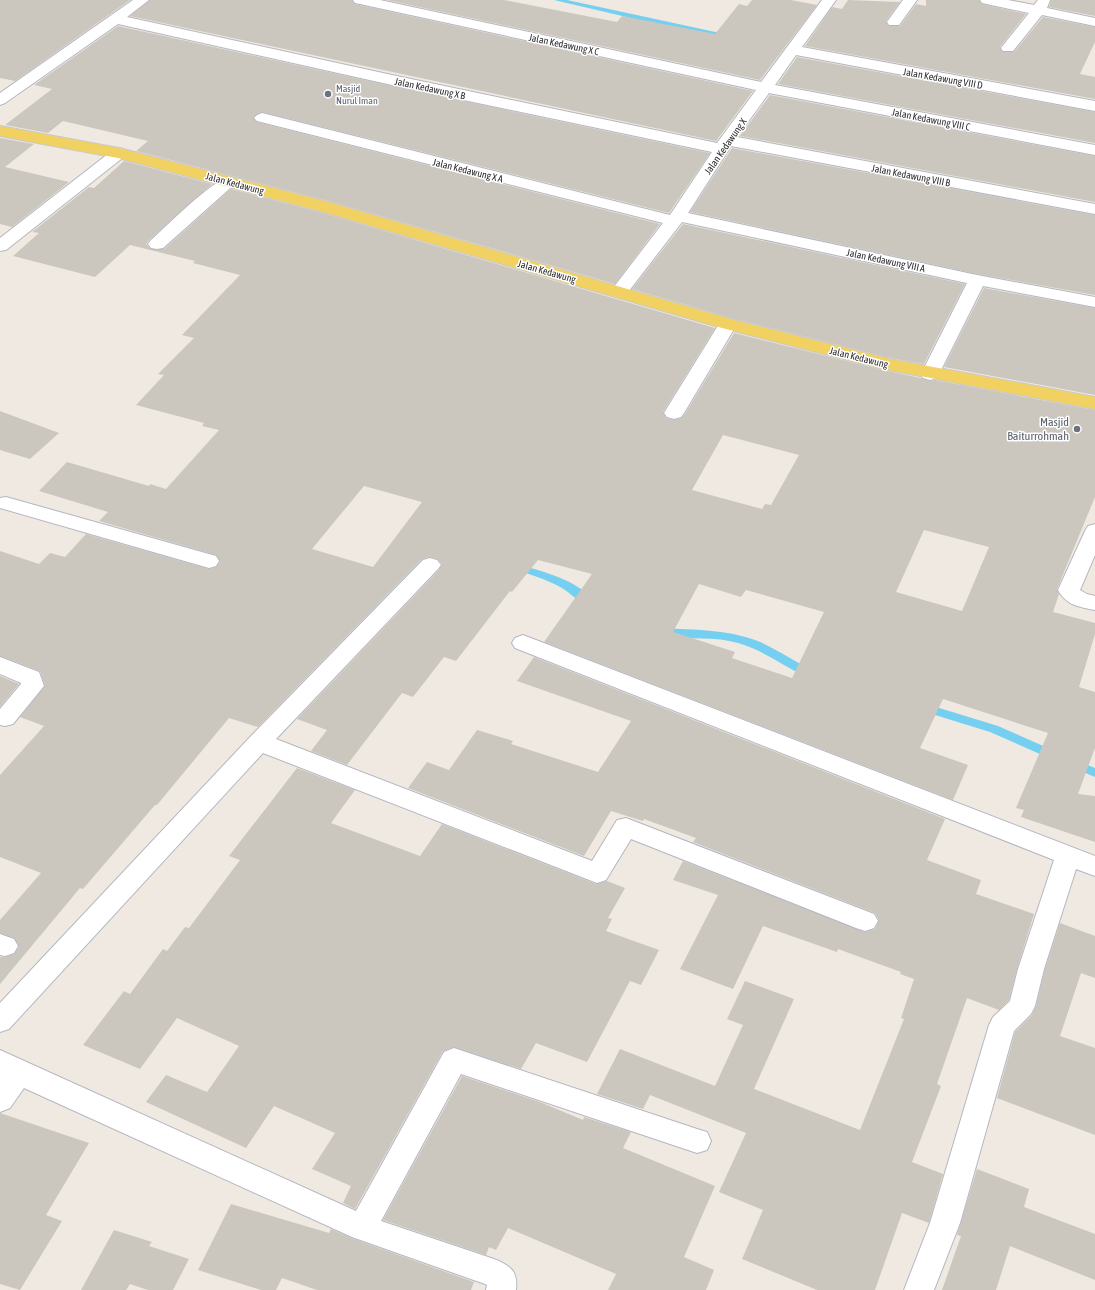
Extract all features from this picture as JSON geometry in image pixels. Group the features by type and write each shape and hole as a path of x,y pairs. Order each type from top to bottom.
{"main road":[{"name":"Jalan Kedawung","path":"0,131 119,153 326,207 728,324 930,374 1095,404"}],"street":[{"path":"0,100 142,0"},
{"name":"Jalan Kedawung X C","path":"360,0 767,88"},
{"name":"Jalan Kedawung X","path":"620,292 676,219 725,144 767,88 792,50 830,0"},
{"path":"894,22 910,0"},
{"path":"987,0 1042,6 1095,22"},
{"path":"1008,48 1042,6"},
{"name":"Jalan Kedawung X B","path":"114,19 392,80 725,144"},
{"name":"Jalan Kedawung VIII D","path":"792,50 1095,106"},
{"name":"Jalan Kedawung VIII C","path":"767,88 1095,150"},
{"name":"Jalan Kedawung X A","path":"262,118 676,219"},
{"name":"Jalan Kedawung VIII B","path":"725,144 1095,209"},
{"path":"0,246 119,153"},
{"path":"157,244 216,190 229,182"},
{"name":"Jalan Kedawung VIII A","path":"676,219 977,280 1095,302"},
{"path":"930,374 977,280"},
{"path":"674,412 728,324"},
{"path":"3,499 210,561"},
{"path":"1094,538 1069,590 1076,598 1095,603"},
{"path":"0,1020 259,742 430,565"},
{"path":"523,643 1095,866"},
{"path":"0,665 31,678 32,686 5,718"},
{"path":"259,742 597,873 626,827 865,921"},
{"path":"919,1290 945,1223 1002,1025 1022,1006 1031,969 1068,856"},
{"path":"362,1228 454,1060 697,1141"},
{"path":"0,1100 10,1068 362,1228 494,1273 502,1279 501,1290"}],"building":[{"path":"0,0 130,0 15,81 0,78"},
{"path":"150,0 352,0 355,4 753,91 716,141 130,16"},
{"path":"387,0 504,0 617,22 622,16 715,34 739,4 747,6 752,0 791,0 817,5 760,80"},
{"path":"848,0 900,2 886,21 889,26 900,26 916,4 926,6 926,0 979,0 982,4 1026,14 1000,47 1003,52 1014,52 1043,17 1095,27 1095,42 1080,74 1095,77 1095,99 805,46 832,7 842,9"},
{"path":"1051,0 1095,0 1095,16 1049,7"},
{"path":"118,26 710,153 669,213 262,112 253,117 257,122 660,224 615,284 332,202 136,151 148,141 63,121 48,133 5,125 52,89 34,85"},
{"path":"797,57 1095,112 1095,143 778,84"},
{"path":"770,95 1095,156 1095,202 740,136"},
{"path":"0,138 34,144 5,167 69,182 12,227 0,224"},
{"path":"732,148 1095,215 1095,295 977,274 690,212"},
{"path":"124,161 212,184 150,239 146,244 151,249 164,249 231,189 320,212 715,328 663,412 666,418 674,420 681,418 685,414 734,333 930,381 935,380 1095,410 1095,497 1057,589 1059,594 1053,612 1095,623 1095,634 1079,687 1095,692 1095,748 1078,794 1095,796 1095,842 1021,817 1024,810 1016,808 1048,733 943,699 920,748 968,765 953,800 544,642 592,574 538,560 512,592 510,591 456,661 444,657 413,697 402,693 347,765 311,751 327,730 297,719 438,571 442,564 437,559 430,557 422,559 258,727 229,718 157,805 155,805 83,889 80,888 0,984 0,957 14,954 19,947 14,938 0,933 0,920 41,873 0,857 0,775 44,726 20,717 45,686 40,671 0,656 0,551 39,564 50,553 65,557 86,534 209,569 216,567 220,562 216,555 99,521 108,512 39,491 67,462 149,486 150,484 166,489 219,430 202,426 204,423 136,405 164,375 158,374 194,338 182,335 240,275 193,263 195,261 130,245 95,277 13,256 39,233 32,232 89,187 94,188","holes":["723,435 799,455 771,505 765,504 762,509 692,490","364,486 422,502 373,567 312,549","924,530 989,547 962,611 896,592","699,584 741,597 746,590 824,612 792,678 732,658 735,652 673,632"]},
{"path":"683,224 965,284 924,364 890,358 734,319 632,289"},
{"path":"984,288 1095,308 1095,395 944,367"},
{"path":"0,411 59,433 30,459 0,450"},
{"path":"534,657 945,819 927,860 981,880 976,894 1034,914 1009,1000 999,1010 967,998 937,1084 941,1086 912,1162 943,1174 929,1223 902,1213 875,1290 817,1290 742,1259 763,1210 719,1192 746,1133 650,1095 643,1109 597,1094 620,1049 715,1086 743,1025 727,1019 745,981 794,999 754,1089 860,1130 904,1019 901,1018 914,979 900,974 901,972 838,949 837,952 763,926 733,989 680,969 718,895 673,880 683,861 865,932 875,929 879,920 875,913 693,842 696,838 644,819 643,821 611,811 584,856 408,788 427,762 449,770 477,730 513,741 511,744 598,772 631,721 517,681"},
{"path":"0,676 19,684 0,707"},
{"path":"297,768 355,790 331,823 420,856 442,824 596,884 607,881 625,888 608,918 612,919 606,931 659,950 641,985 630,981 587,1062 536,1043 521,1069 454,1047 443,1051 355,1209 343,1203 351,1186 312,1169 335,1133 274,1106 246,1148 146,1102 166,1075 207,1092 239,1046 177,1018 140,1069 83,1045 124,991 130,994 163,949 167,951 185,927 189,928 240,860 229,856"},
{"path":"1060,923 1095,936 1095,978 1081,973 1060,1036 1095,1048 1095,1135 997,1098 1015,1032 1032,1015 1036,1006 1045,969"},
{"path":"462,1076 540,1102 583,1120 584,1117 631,1132 623,1148 715,1186 684,1257 714,1270 706,1290 608,1290 616,1274 508,1228 496,1250 489,1247 486,1255 383,1220"},
{"path":"0,1113 89,1143 46,1215 62,1221 20,1290 0,1284"},
{"path":"977,1169 1029,1189 1024,1207 1095,1234 1095,1280 1010,1246 996,1290 942,1290 961,1236 957,1235"},
{"path":"231,1204 329,1233 331,1229 351,1238 474,1282 471,1290 317,1290 282,1278 276,1290 261,1290 198,1270"},
{"path":"114,1230 152,1242 149,1246 189,1259 173,1290 148,1290 130,1284 126,1290 81,1290"}],"waterway":[{"path":"558,0 665,24 730,36"},
{"path":"516,567 535,572 555,580 574,590 590,603"},
{"path":"663,632 719,635 741,639 766,650 811,674"},
{"path":"923,707 994,729 1053,755"},
{"path":"1075,764 1095,773"}],"place":[{"name":"Masjid Nurul Iman","path":"328,94"},
{"name":"Masjid Baiturrohmah","path":"1077,429"}]}
